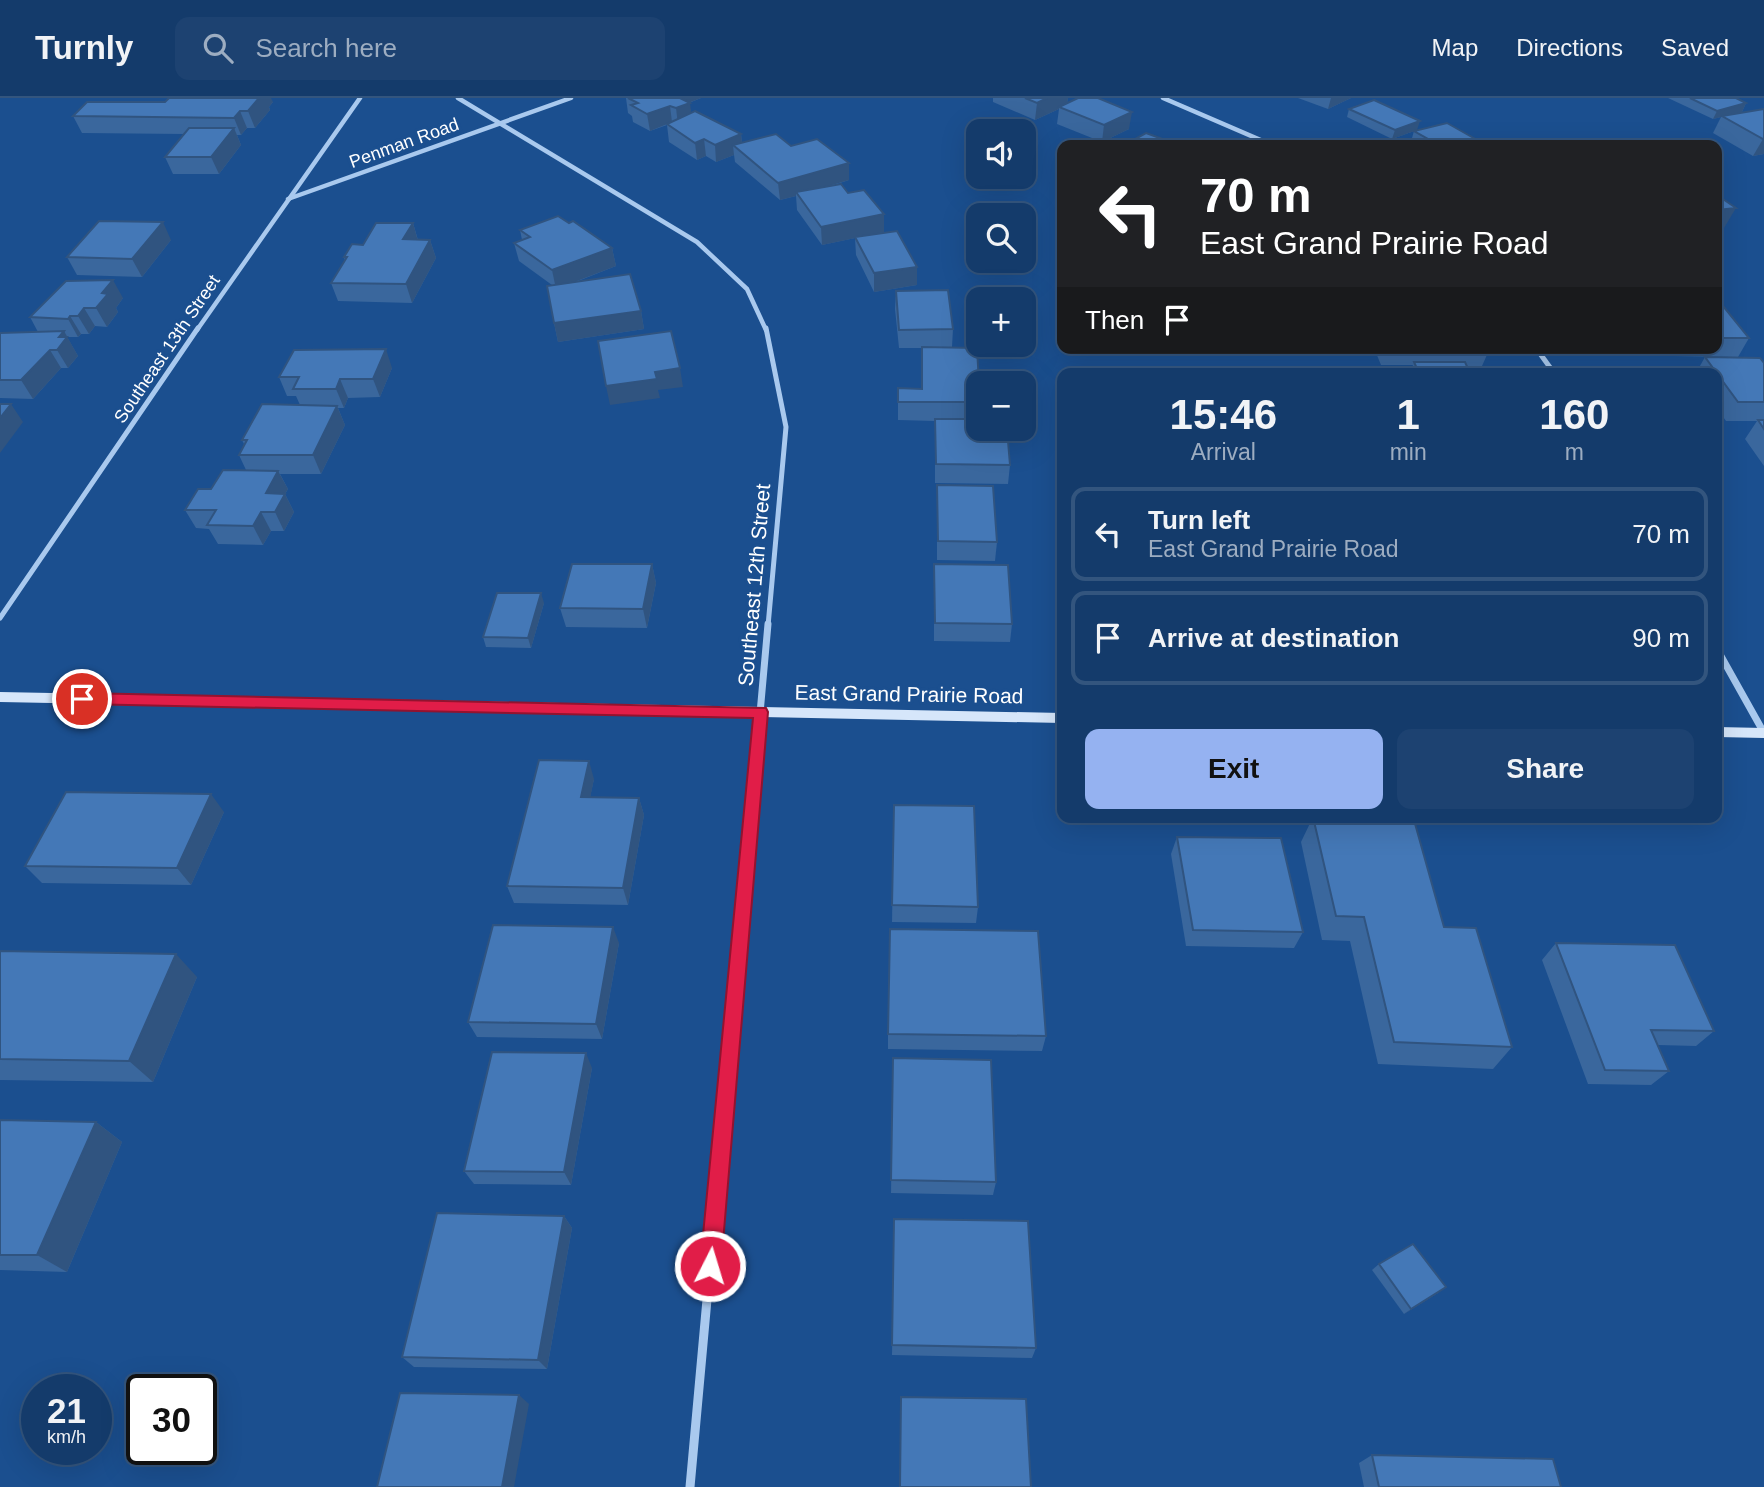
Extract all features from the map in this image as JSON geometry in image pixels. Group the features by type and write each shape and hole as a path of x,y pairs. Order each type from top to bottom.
{"street":[{"name":"Southeast 13th Street","path":"0,618 286,200 360,98"},
{"name":"Southeast 12th Street","path":"458,98 697,242 747,289 766,329 786,427 690,1487"},
{"name":"Penman Road","path":"286,200 570,98"},
{"path":"1163,98 1260,140"},
{"path":"1541,354 1551,368"},
{"path":"1722,658 1764,733"},
{"name":"East Grand Prairie Road","path":"0,697 1057,718"},
{"path":"1722,732 1764,733"}],"building":[{"path":"169,98 259,98 248,111 240,111 234,118 73,116 87,102 165,102"},
{"path":"628,98 680,98 690,103 647,114 631,105 638,103"},
{"path":"1025,98 1047,98 1037,103"},
{"path":"1078,98 1098,98 1132,112 1104,125 1059,107"},
{"path":"1690,98 1736,98 1746,103 1717,111"},
{"path":"1374,100 1420,121 1395,130 1349,109"},
{"path":"1764,109 1763,139 1722,116"},
{"path":"695,111 741,134 715,145 704,139 695,143 667,124"},
{"path":"1447,123 1477,140 1430,140 1414,131"},
{"path":"189,128 234,128 211,157 165,157"},
{"path":"1146,133 1165,140 1133,140"},
{"path":"776,134 791,146 817,139 849,163 778,183 733,145"},
{"path":"841,184 848,193 864,190 884,214 821,227 796,192"},
{"path":"1722,198 1736,208 1722,209"},
{"path":"558,216 569,223 573,221 612,248 552,270 514,243 530,237 520,230"},
{"path":"99,221 163,222 132,259 67,257"},
{"path":"376,223 413,223 403,239 430,240 406,284 331,283 352,244 363,245"},
{"path":"897,231 917,267 874,273 855,237"},
{"path":"630,274 641,311 554,323 547,286"},
{"path":"113,280 102,293 108,294 96,308 84,308 78,316 70,316 68,319 30,317 66,281"},
{"path":"948,290 953,329 899,330 896,291"},
{"path":"1722,305 1749,338 1722,338"},
{"path":"64,331 59,337 67,337 57,350 50,350 21,380 0,380 0,333"},
{"path":"671,331 680,368 655,372 657,379 606,386 598,341"},
{"path":"922,347 966,348 966,357 978,357 978,371 966,371 966,402 898,402 898,388 922,389"},
{"path":"386,349 373,379 340,379 336,389 293,389 299,377 279,377 294,350"},
{"path":"1705,357 1760,358 1764,363 1764,402 1738,402 1722,380 1722,368 1713,368"},
{"path":"1414,362 1465,362 1468,368 1417,368"},
{"path":"0,404 11,404 0,418"},
{"path":"262,404 337,406 313,455 239,455 247,440 242,440"},
{"path":"935,419 966,419 966,441 1008,441 1010,465 936,464"},
{"path":"223,470 278,471 266,493 285,494 275,512 261,512 253,526 207,525 216,510 185,510 198,489 211,489"},
{"path":"937,485 993,486 997,542 938,541"},
{"path":"572,564 652,564 643,609 560,608"},
{"path":"934,564 1008,565 1012,624 935,623"},
{"path":"497,593 541,593 528,638 483,637"},
{"path":"539,760 589,761 581,797 639,798 623,888 507,886"},
{"path":"66,792 211,794 177,868 25,866"},
{"path":"894,805 974,806 978,907 892,905"},
{"path":"1314,823 1415,823 1444,927 1476,928 1512,1047 1394,1042 1364,917 1336,916"},
{"path":"1177,837 1281,838 1303,932 1193,930"},
{"path":"493,925 613,927 596,1024 468,1022"},
{"path":"890,929 1038,931 1046,1036 888,1034"},
{"path":"1556,943 1675,945 1714,1031 1651,1030 1669,1071 1605,1070"},
{"path":"0,951 176,954 129,1061 0,1059"},
{"path":"492,1052 586,1053 564,1172 464,1171"},
{"path":"893,1058 991,1060 996,1182 891,1180"},
{"path":"0,1120 96,1122 37,1255 0,1255"},
{"path":"437,1213 564,1216 538,1360 402,1357"},
{"path":"894,1219 1028,1221 1036,1348 892,1345"},
{"path":"1413,1244 1446,1287 1411,1309 1379,1264"},
{"path":"400,1393 519,1395 502,1487 377,1487"},
{"path":"901,1397 1026,1399 1031,1487 900,1487"},
{"path":"1372,1455 1553,1459 1561,1487 1379,1487"}],"route":[{"path":"82,699 761,712 710,1266"}]}
